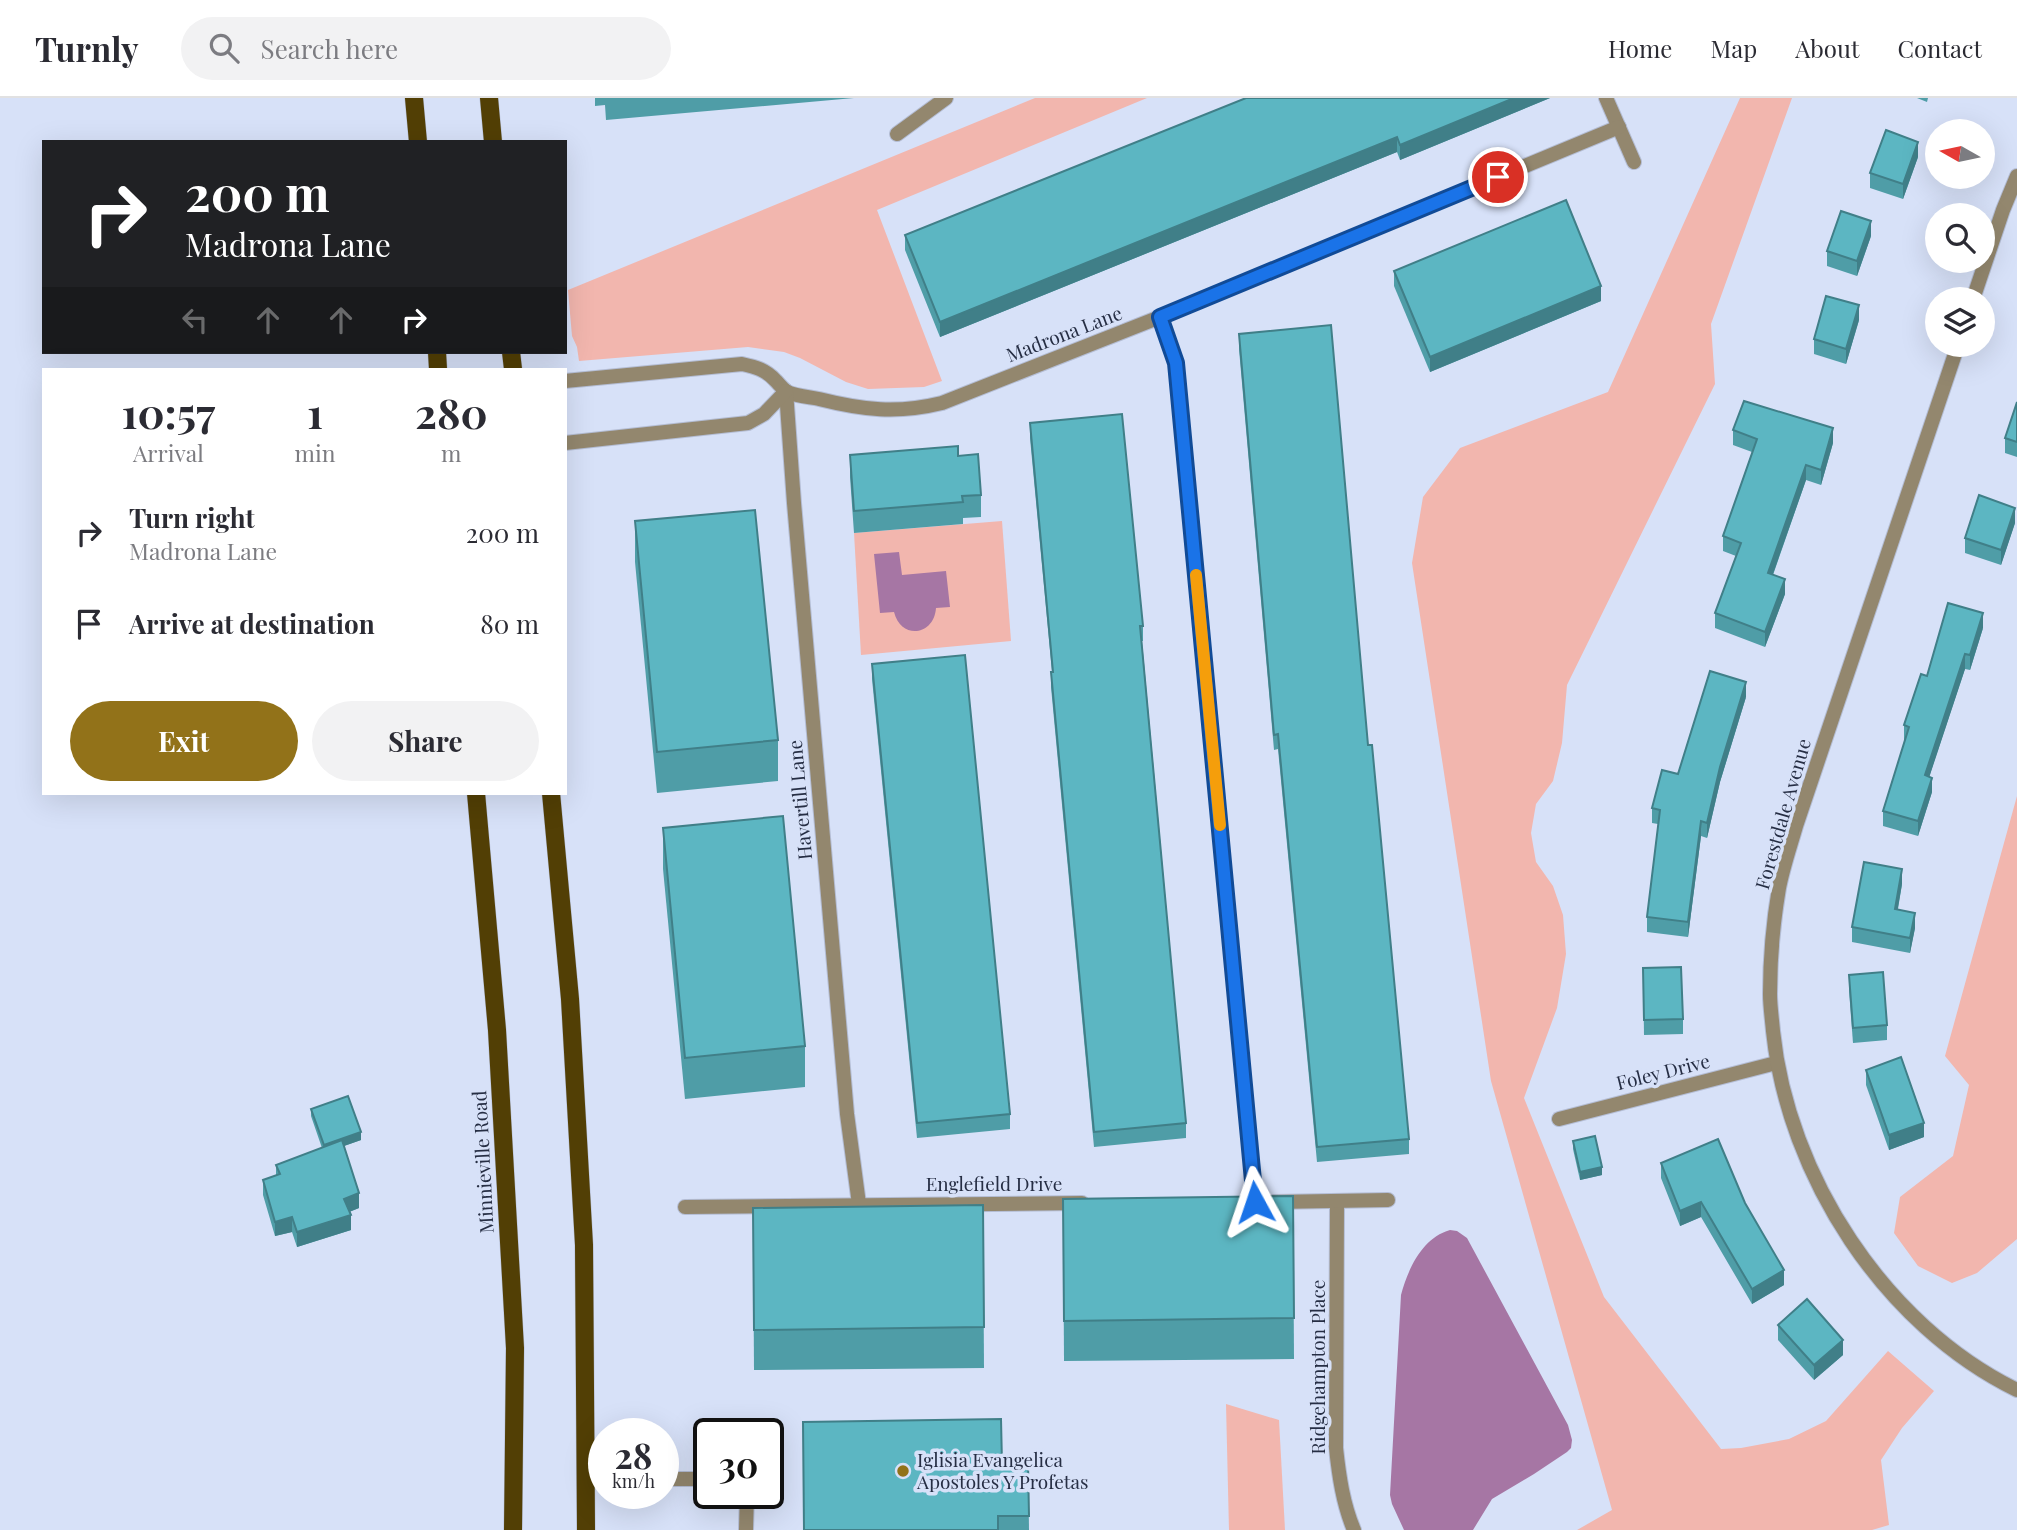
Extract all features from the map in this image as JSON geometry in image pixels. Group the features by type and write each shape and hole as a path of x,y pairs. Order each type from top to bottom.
{"main road":[{"path":"414,98 418,140"},
{"path":"489,98 493,140"},
{"name":"Minnieville Road","path":"476,795 497,1030 513,1323 513,1530"},
{"path":"551,795 570,999 593,1418"},
{"path":"586,1530 590,1509"}],"street":[{"path":"897,134 946,98"},
{"path":"1606,98 1634,162"},
{"name":"Madrona Lane","path":"567,381 742,364 770,375 786,391 863,409 886,411 926,407 1160,317 1619,127"},
{"path":"1977,287 2017,177"},
{"path":"1160,317 1176,363 1248,1202 1388,1200"},
{"name":"Forestdale Avenue","path":"1954,357 1796,826 1780,886 1772,935 1770,996 1776,1063 1787,1108 1802,1151 1827,1202 1857,1250 1891,1293 1931,1332 1966,1359 2017,1390"},
{"path":"567,443 748,424 764,414 786,391"},
{"name":"Havertill Lane","path":"786,391 844,1087 859,1204"},
{"name":"Foley Drive","path":"1559,1119 1776,1063"},
{"name":"Ridgehampton Place","path":"1336,1201 1336,1448 1344,1501 1354,1530"},
{"name":"Englefield Drive","path":"685,1207 1092,1203"},
{"path":"746,1530 747,1509"}],"shaded area":[{"path":"1035,98 1147,98 877,210 942,381 924,387 868,389 846,382 784,352 748,347 579,361 572,336 568,290"},
{"path":"1740,98 1792,98 1711,324 1715,384 1567,685 1562,743 1553,781 1536,804 1531,833 1536,862 1553,886 1563,915 1566,954 1557,1008 1524,1098 1604,1297 1721,1449 1789,1439 1826,1421 1888,1351 1934,1391 1902,1428 1881,1460 1889,1525 1872,1530 1577,1530 1612,1510 1491,1081 1412,563 1423,497 1460,448 1608,392"},
{"path":"1002,521 1011,641 861,655 854,533"},
{"path":"899,552 902,575 946,571 950,607 936,608 930,624 917,631 903,627 894,612 880,613 874,554"},
{"path":"2017,796 2017,1239 1977,1273 1952,1283 1918,1266 1894,1233 1900,1197 1953,1156 1969,1085 1945,1056"},
{"path":"1450,1230 1467,1238 1568,1425 1571,1448 1492,1499 1473,1530 1404,1530 1390,1495 1401,1295 1412,1265 1424,1247 1440,1234"},
{"path":"1226,1404 1279,1420 1285,1530 1229,1530"}],"building":[{"path":"1246,98 1514,98 1400,145 1397,137 940,322 905,235"},
{"path":"1886,130 1918,142 1903,184 1870,173"},
{"path":"1566,200 1601,286 1430,357 1394,271"},
{"path":"1841,211 1871,221 1857,261 1827,251"},
{"path":"1826,296 1859,305 1846,349 1814,339"},
{"path":"1331,325 1368,745 1372,745 1409,1139 1317,1147 1278,734 1274,735 1239,334"},
{"path":"1744,401 1833,428 1821,470 1806,465 1768,573 1785,579 1765,632 1715,613 1741,543 1723,536 1757,439 1733,430"},
{"path":"2017,402 2017,442 2005,438"},
{"path":"1122,414 1186,1123 1094,1132 1030,423"},
{"path":"958,446 958,456 978,454 981,495 962,496 963,502 854,511 850,455"},
{"path":"1979,495 2015,508 2001,550 1965,538"},
{"path":"755,510 778,740 657,752 635,521"},
{"path":"1948,603 1983,613 1970,655 1965,654 1925,775 1932,778 1918,821 1883,811 1909,727 1904,725 1921,674 1927,676"},
{"path":"965,655 1010,1114 917,1123 872,664"},
{"path":"1710,671 1746,682 1720,767 1707,823 1701,821 1688,922 1647,917 1660,810 1652,808 1662,770 1678,774"},
{"path":"783,816 805,1046 685,1058 663,828"},
{"path":"1864,862 1902,869 1895,909 1915,913 1910,938 1852,927"},
{"path":"1681,967 1683,1019 1644,1020 1643,968"},
{"path":"1883,972 1887,1025 1853,1028 1849,975"},
{"path":"1901,1057 1924,1123 1889,1135 1866,1070"},
{"path":"348,1096 361,1132 324,1145 311,1109"},
{"path":"1595,1136 1602,1167 1580,1172 1573,1141"},
{"path":"1718,1139 1745,1203 1784,1270 1752,1289 1701,1202 1680,1211 1661,1163"},
{"path":"342,1140 359,1193 344,1199 351,1215 297,1232 292,1217 275,1222 263,1180 280,1174 276,1165"},
{"path":"1293,1196 1294,1318 1064,1321 1063,1199"},
{"path":"983,1205 984,1327 754,1330 753,1208"},
{"path":"1807,1299 1843,1340 1814,1365 1778,1325"},
{"name":"Iglisia Evangelica Apostoles Y Profetas","path":"1001,1419 1002,1464 1028,1463 1029,1516 998,1516 998,1530 804,1530 803,1422"}],"slow traffic":[{"path":"1196,575 1220,825"}],"place":[{"name":"Iglisia Evangelica Apostoles Y Profetas","path":"903,1471"}],"route":[{"path":"1255,1202 1176,363 1160,317 1498,177"}]}
